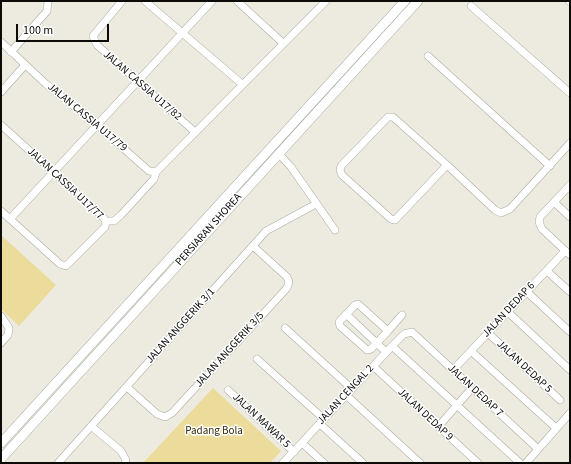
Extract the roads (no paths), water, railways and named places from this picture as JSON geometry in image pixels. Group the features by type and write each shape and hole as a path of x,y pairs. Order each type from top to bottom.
{"main road":[{"name":"PERSIARAN SHOREA","path":"1,443 405,1"},
{"name":"PERSIARAN SHOREA","path":"1,459 418,1"},
{"path":"253,168 272,154 279,154 280,145 291,126"}],"street":[{"path":"11,52 47,11 48,1"},
{"name":"JALAN CASSIA U17/82","path":"122,1 93,36 97,45 102,52 195,132"},
{"path":"145,1 242,84"},
{"path":"1,210 10,219 212,1"},
{"path":"237,1 283,43"},
{"path":"106,221 114,221 121,215 154,179 152,172 162,168 242,84 326,1"},
{"path":"472,6 570,93"},
{"name":"JALAN CASSIA U17/79","path":"1,42 25,66 152,172"},
{"path":"428,56 550,166"},
{"path":"1,92 25,66"},
{"path":"448,165 395,220 391,219 342,175 340,170 341,166 390,116 448,165 495,210 501,213 510,209 570,143"},
{"name":"JALAN CASSIA U17/77","path":"1,125 106,221 106,227 66,266 60,264 10,219"},
{"path":"279,154 291,167 334,230"},
{"path":"568,253 542,229 539,222 540,217 570,185"},
{"path":"554,202 570,217"},
{"name":"JALAN ANGGERIK 3/1","path":"58,463 266,231 316,204"},
{"name":"JALAN ANGGERIK 3/5","path":"127,387 157,414 165,417 172,414 287,288 289,282 287,277 253,246"},
{"name":"JALAN DEDAP 6","path":"453,370 547,271 568,253"},
{"path":"547,271 570,292"},
{"path":"527,292 570,332"},
{"path":"388,331 358,304 355,305 339,322 340,326 367,350 376,343 388,331 402,316"},
{"path":"508,312 570,370"},
{"path":"346,314 386,352"},
{"path":"1,316 9,328 8,335 1,343"},
{"path":"285,328 352,389"},
{"name":"JALAN CENGAL 2","path":"283,463 386,352 404,334 412,332"},
{"name":"JALAN DEDAP 7","path":"412,332 538,449"},
{"name":"JALAN DEDAP 5","path":"488,333 560,400"},
{"path":"392,346 520,463"},
{"path":"471,351 556,428"},
{"path":"257,359 362,463"},
{"name":"JALAN DEDAP 9","path":"373,366 478,463"},
{"path":"438,426 472,388"},
{"name":"JALAN MAWAR 5","path":"228,390 294,452"},
{"path":"346,396 420,463"},
{"path":"526,463 570,413"},
{"path":"91,426 121,451 126,460 125,463"},
{"path":"302,443 324,463"}],"park label":[{"name":"Padang Bola","path":"214,432"}]}
